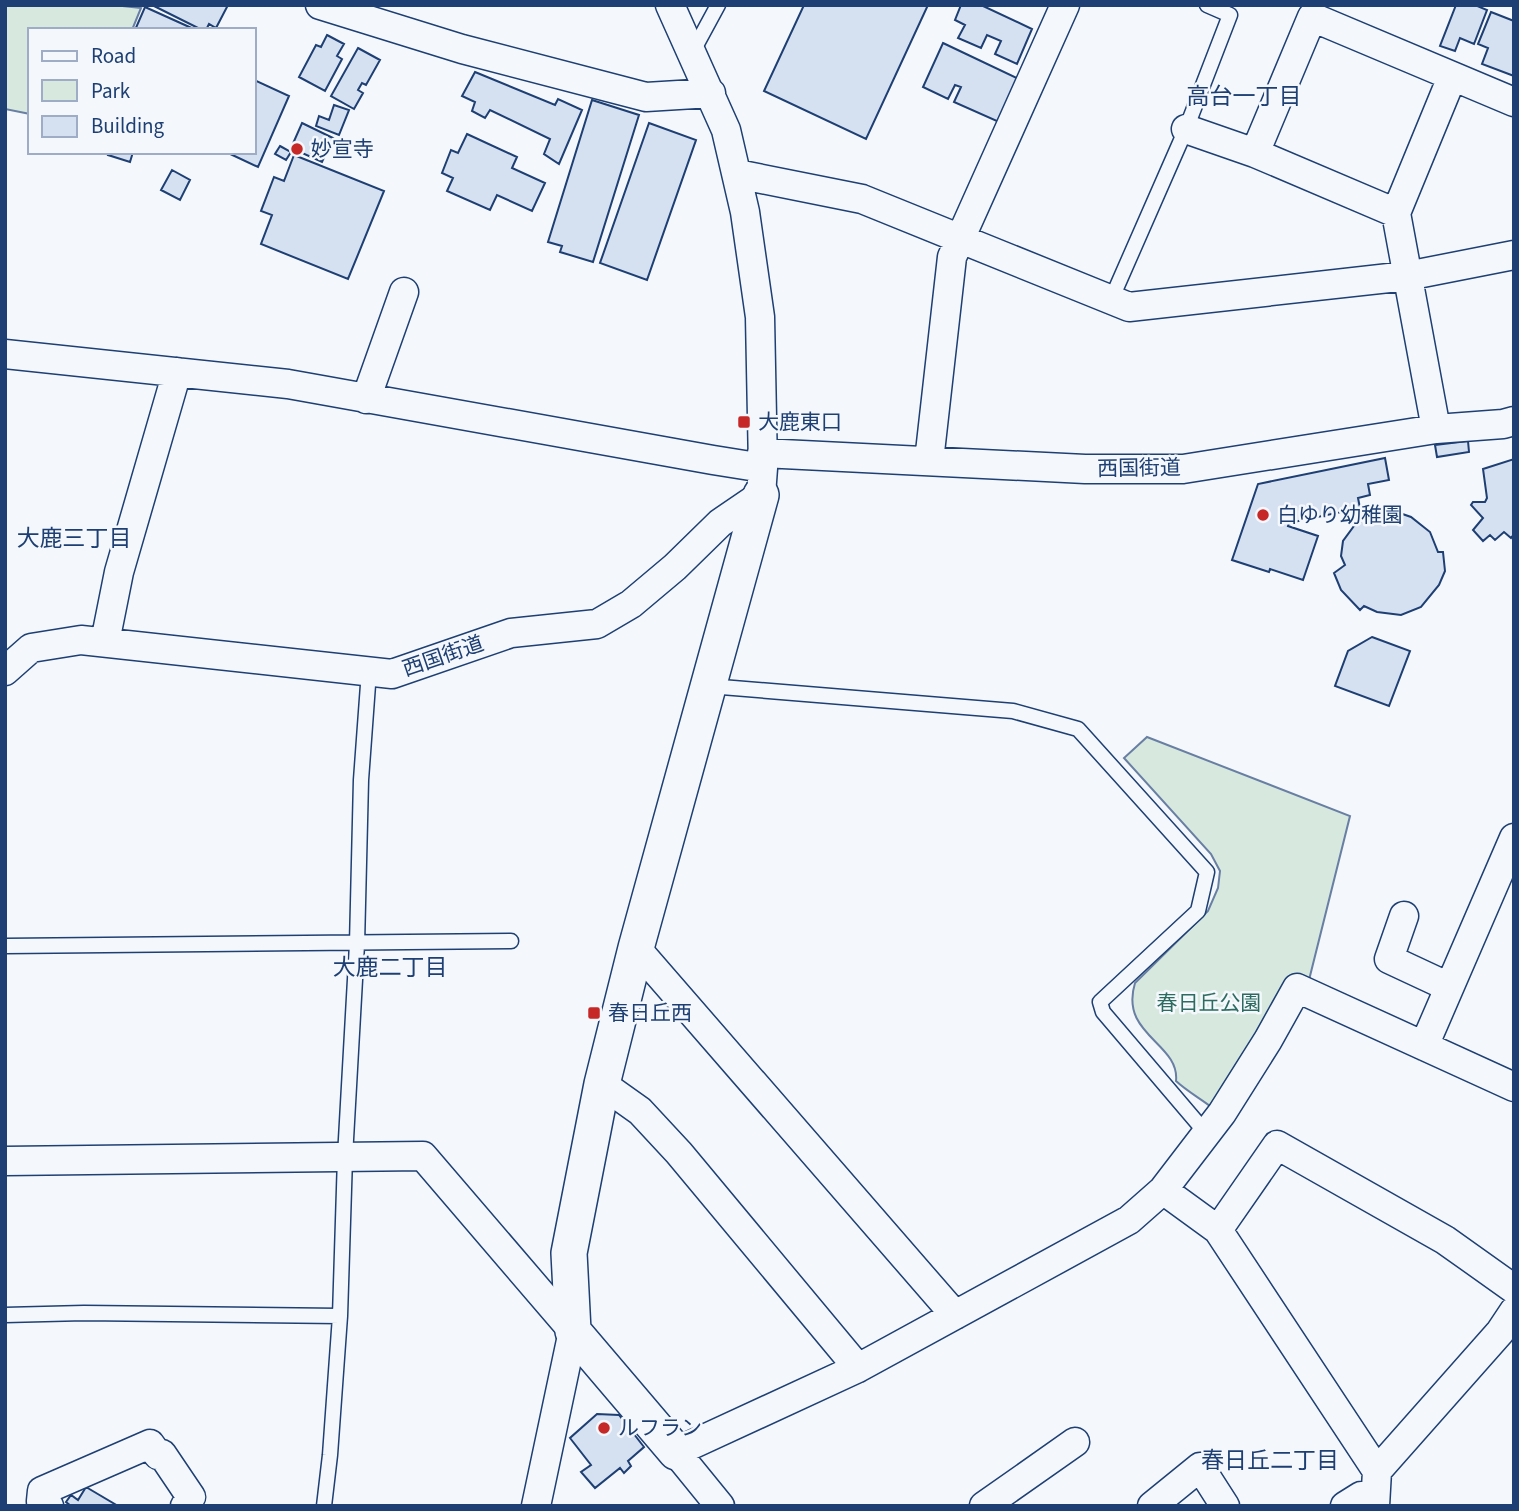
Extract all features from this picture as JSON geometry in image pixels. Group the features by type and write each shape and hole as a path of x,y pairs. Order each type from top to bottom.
{"street":[{"path":"320,5 462,49 646,97 712,93"},
{"path":"536,1506 573,1331 569,1253 602,1084 762,472 760,317 745,212 726,130 712,93 670,5"},
{"path":"929,461 953,257 1065,5"},
{"path":"1255,153 1312,17 1514,102"},
{"path":"1436,429 1396,213 1452,78"},
{"path":"1186,130 1255,153 1396,213"},
{"path":"737,174 862,199 1129,307 1407,276 1514,254"},
{"path":"366,398 404,292"},
{"path":"5,354 288,384 762,472"},
{"path":"105,642 122,561 177,372"},
{"name":"西国街道","path":"5,671 31,648 81,640 392,674 511,633 597,624 631,604 675,567 720,523 762,472 929,461 1085,469 1183,469 1436,429 1514,421"},
{"path":"1424,1046 1514,838"},
{"path":"1404,916 1388,960 1449,987"},
{"path":"636,948 955,1315"},
{"path":"676,1452 858,1367 1129,1220 1163,1191 1222,1113 1297,988 1514,1087"},
{"path":"602,1084 640,1111 671,1145 858,1367"},
{"path":"1218,1230 1277,1145 1445,1240 1514,1289"},
{"path":"5,1161 423,1156 720,1506"},
{"path":"1163,1191 1218,1230 1376,1491"},
{"path":"1345,1506 1376,1491 1514,1311"},
{"path":"984,1506 1075,1442"},
{"path":"49,1506 41,1501 42,1491 150,1444 158,1455 162,1454 191,1497 185,1506"},
{"path":"1152,1506 1200,1467 1225,1506"}],"lane":[{"path":"692,52 718,5"},
{"path":"1111,300 1186,130 1230,15 1207,5"},
{"path":"324,1506 340,1316 345,1157 357,944 361,780 369,671"},
{"path":"708,685 1013,711 1079,729 1207,872 1198,911 1100,1002 1102,1012 1206,1133"},
{"path":"5,946 510,941"},
{"path":"5,1315 84,1313 340,1316"}],"green space":[{"path":"5,5 113,5 141,8 133,28 28,28 28,114 5,109"},
{"name":"春日丘公園","path":"1147,737 1350,816 1308,984 1215,1110 1176,1081 1175,1068 1169,1057 1142,1027 1135,1015 1132,1001 1135,983 1208,911 1218,888 1220,871 1211,854 1124,758"}],"building":[{"path":"152,5 228,5 216,28 209,24 207,28 198,28"},
{"path":"804,5 928,5 866,139 764,91"},
{"path":"961,5 981,5 1032,29 1017,64 995,54 1001,41 987,35 981,48 958,38 965,25 955,20"},
{"path":"1456,5 1475,5 1487,10 1474,44 1460,38 1455,51 1440,46"},
{"path":"145,7 192,28 136,28"},
{"path":"1491,12 1514,21 1514,76 1482,64 1488,48 1478,44"},
{"path":"327,35 344,44 337,56 342,59 325,91 299,77 316,45 321,47"},
{"path":"943,43 1019,79 999,122 954,102 961,87 955,85 948,99 923,87"},
{"path":"358,48 380,60 366,85 362,83 358,90 363,93 354,109 331,96"},
{"path":"475,72 555,105 558,99 582,110 559,164 544,154 550,139 490,110 485,118 472,111 475,102 462,96"},
{"path":"256,81 289,96 258,167 230,154 256,154"},
{"path":"592,100 639,115 593,262 560,252 562,246 548,242"},
{"path":"334,105 349,110 339,135 316,126 319,116 329,120"},
{"path":"302,123 333,138 322,162 291,148"},
{"path":"649,123 696,140 647,280 600,263"},
{"path":"467,134 517,157 512,168 545,183 532,211 497,195 490,210 447,191 453,178 442,173 451,150 458,153"},
{"path":"280,146 291,152 286,160 275,154"},
{"path":"108,154 132,154 130,162"},
{"path":"294,155 384,191 348,279 261,244 272,215 261,211 274,177 284,181"},
{"path":"172,170 190,180 180,200 161,190"},
{"path":"1468,441 1469,452 1437,457 1435,445"},
{"path":"1385,458 1389,480 1368,484 1370,495 1358,498 1360,508 1289,523 1288,526 1318,536 1303,580 1232,560 1258,484"},
{"path":"1514,459 1514,534 1511,538 1504,532 1495,540 1490,535 1483,541 1473,530 1483,518 1471,505 1473,502 1485,502 1487,498 1483,469"},
{"path":"1391,510 1411,517 1430,532 1438,552 1443,552 1445,571 1439,585 1421,607 1401,615 1377,612 1364,606 1360,610 1341,590 1334,573 1345,565 1341,556 1343,541 1354,526 1373,514"},
{"path":"1372,637 1410,651 1389,706 1335,686 1348,651"},
{"path":"597,1414 619,1415 644,1447 628,1461 631,1466 624,1473 620,1468 595,1488 581,1472 591,1465 570,1438"},
{"path":"86,1487 118,1506 71,1506 66,1502 71,1495 78,1500"}],"place":[{"name":"妙宣寺","path":"297,149"},
{"name":"大鹿東口","path":"744,422"},
{"name":"白ゆり幼稚園","path":"1263,515"},
{"name":"春日丘西","path":"594,1013"},
{"name":"ルフラン","path":"604,1428"}],"district":[{"name":"高台一丁目","path":"1244,96"},
{"name":"大鹿三丁目","path":"74,538"},
{"name":"大鹿二丁目","path":"390,967"},
{"name":"春日丘二丁目","path":"1270,1460"}]}
